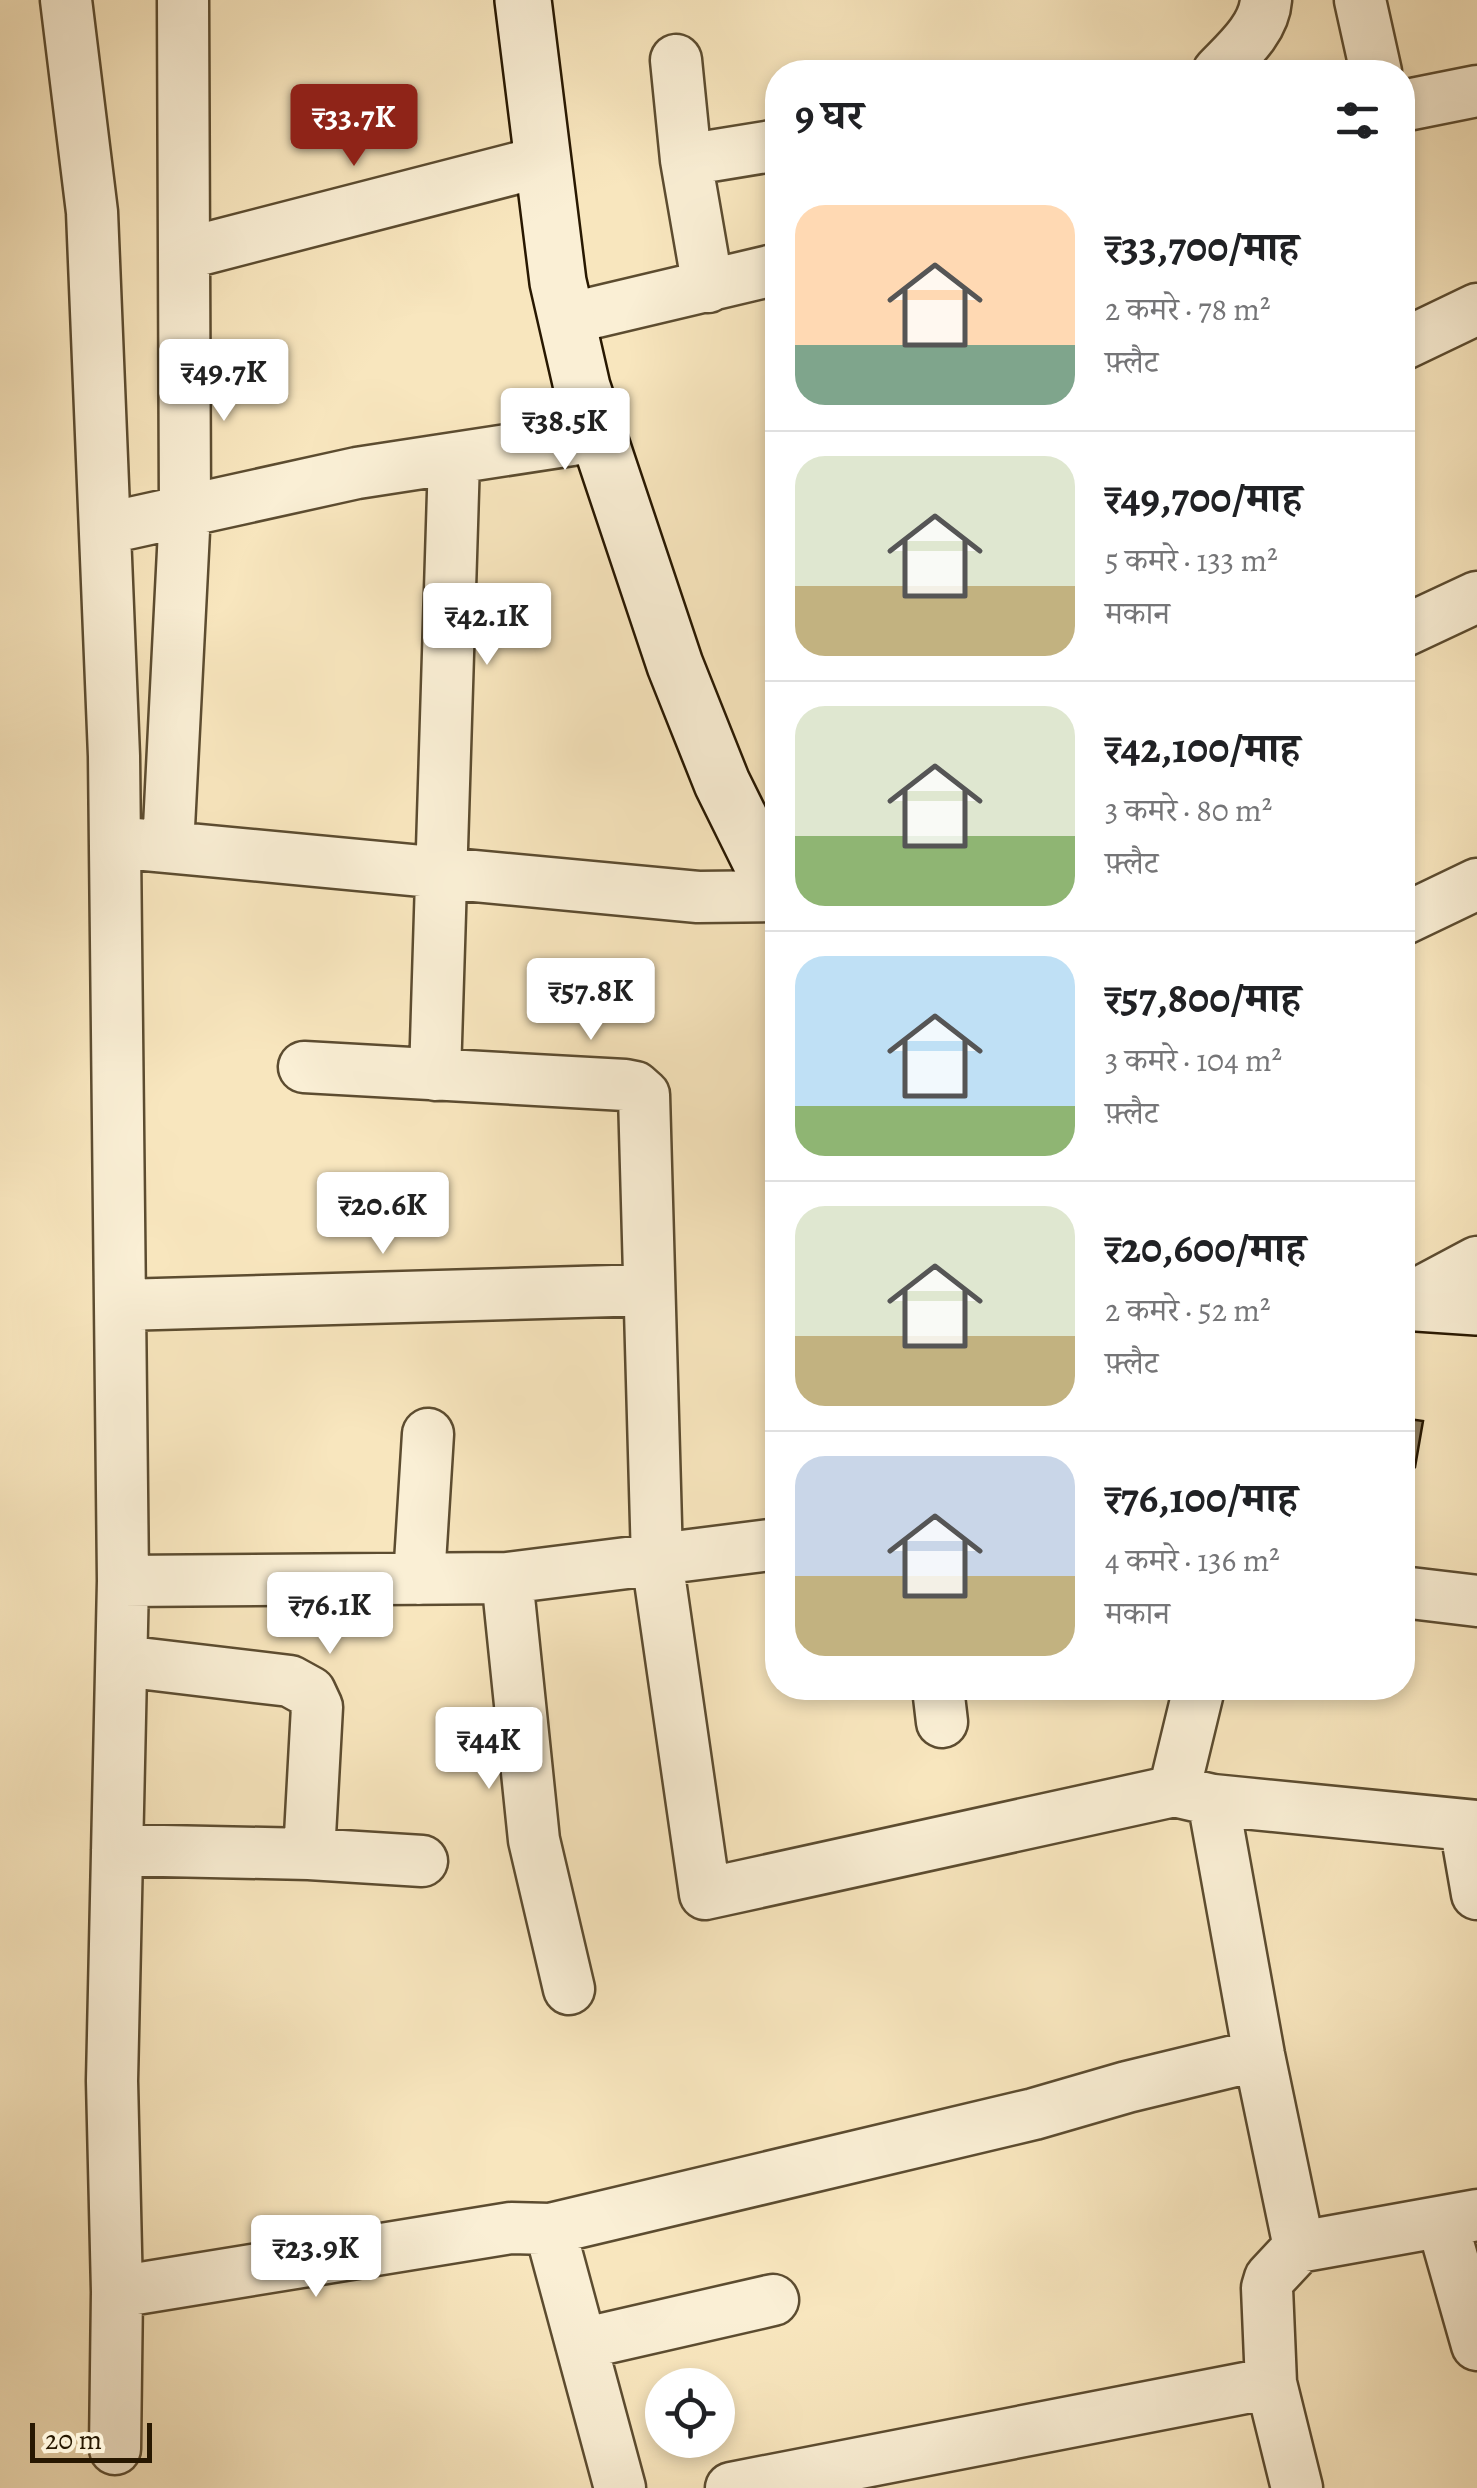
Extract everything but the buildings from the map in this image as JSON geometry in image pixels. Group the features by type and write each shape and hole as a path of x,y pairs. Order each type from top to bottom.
{"street":[{"path":"66,0 92,212 108,528 115,842 124,1581 112,2081 117,2292 115,2449"},
{"path":"168,847 185,511 183,0"},
{"path":"523,0 558,282 582,387 675,665 722,784 765,870"},
{"path":"1230,60 1265,14 1266,0"},
{"path":"1360,0 1373,60"},
{"path":"676,60 686,160 708,287"},
{"path":"1415,103 1477,91"},
{"path":"686,160 765,147"},
{"path":"184,254 544,161"},
{"path":"566,319 765,272"},
{"path":"1415,339 1477,309"},
{"path":"108,528 357,474 598,436"},
{"path":"435,1075 454,460"},
{"path":"1415,626 1477,597"},
{"path":"115,842 698,898 765,896"},
{"path":"1415,914 1477,884"},
{"path":"304,1067 625,1085 640,1090 646,1102 656,1560 705,1894 1194,1795 1471,1825 1477,1894"},
{"path":"1415,1295 1477,1262"},
{"path":"120,1305 648,1290"},
{"path":"1415,1303 1477,1307"},
{"path":"419,1579 428,1434"},
{"path":"124,1581 507,1578 765,1546"},
{"path":"507,1578 534,1840 569,1988"},
{"path":"1415,1594 1477,1601"},
{"path":"122,1661 290,1681 310,1692 318,1707 309,1854"},
{"path":"1198,1700 1194,1795 1259,2055 1298,2247"},
{"path":"117,1850 422,1861"},
{"path":"117,2292 511,2228 550,2229 1034,2114 1127,2086 1259,2055"},
{"path":"1297,2488 1271,2383 1267,2288 1270,2278 1298,2247 1460,2218 1477,2345"},
{"path":"550,2229 620,2488"},
{"path":"581,2344 773,2300"},
{"path":"731,2488 1271,2383"}]}
